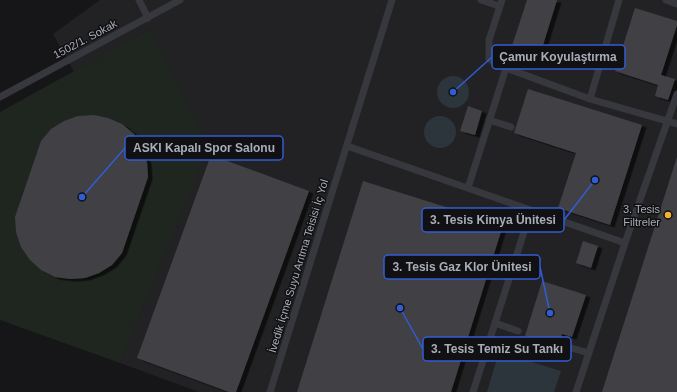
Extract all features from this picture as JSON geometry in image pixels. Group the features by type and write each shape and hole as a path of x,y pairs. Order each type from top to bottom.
{"lane":[{"path":"139,0 148,18"},
{"name":"1502/1. Sokak","path":"0,97 180,0"},
{"name":"İvedik İçme Suyu Arıtma Teisisi İç Yol","path":"270,392 392,0"},
{"path":"481,0 500,3 489,40 489,59 506,68 590,99 677,124"},
{"path":"590,99 619,0"},
{"path":"666,0 677,4"},
{"path":"468,188 506,68"},
{"path":"576,392 625,243 677,94"},
{"path":"489,120 511,127"},
{"path":"347,146 625,243"},
{"path":"473,392 531,210"},
{"path":"495,323 518,331"},
{"path":"564,346 589,353"}],"shaded area":[{"path":"100,0 677,0 677,392 199,392 120,363 208,146 150,29 74,72 53,34"},
{"path":"150,29 209,146 120,363 0,320 0,112"},
{"path":"450,76 456,76 465,80 469,92 465,104 456,108 450,108 441,104 437,95 437,89 441,80"},
{"path":"437,116 443,116 452,120 456,132 452,144 443,148 437,148 428,144 424,135 424,129 428,120"},
{"path":"499,352 561,371 554,392 487,392"}],"building":[{"path":"527,0 557,0 539,58 511,49"},
{"path":"635,8 677,21 661,75 675,79 668,100 655,96 658,85 615,71"},
{"path":"528,89 642,125 610,225 558,208 576,153 514,133"},
{"path":"468,106 482,111 475,135 460,131"},
{"path":"94,115 108,118 122,124 134,134 142,147 147,162 148,177 122,253 112,265 99,273 85,278 70,279 55,277 41,270 30,260 21,247 16,232 15,217 41,141 51,129 64,121 78,116"},
{"path":"211,155 309,191 236,392 229,392 137,358"},
{"name":"3. Tesis Filtreler","path":"677,157 677,392 602,392"},
{"path":"363,181 503,225 451,392 297,392"},
{"path":"583,241 598,246 591,268 576,263"},
{"path":"542,281 586,295 572,337 562,334 558,346 525,336"}],"place":[{"name":"Çamur Koyulaştırma","path":"453,92"},
{"name":"3. Tesis Kimya Ünitesi","path":"595,180"},
{"name":"ASKI Kapalı Spor Salonu","path":"82,197"},
{"name":"3. Tesis Filtreler","path":"668,215"},
{"name":"3. Tesis Temiz Su Tankı","path":"400,308"},
{"name":"3. Tesis Gaz Klor Ünitesi","path":"550,313"}]}
